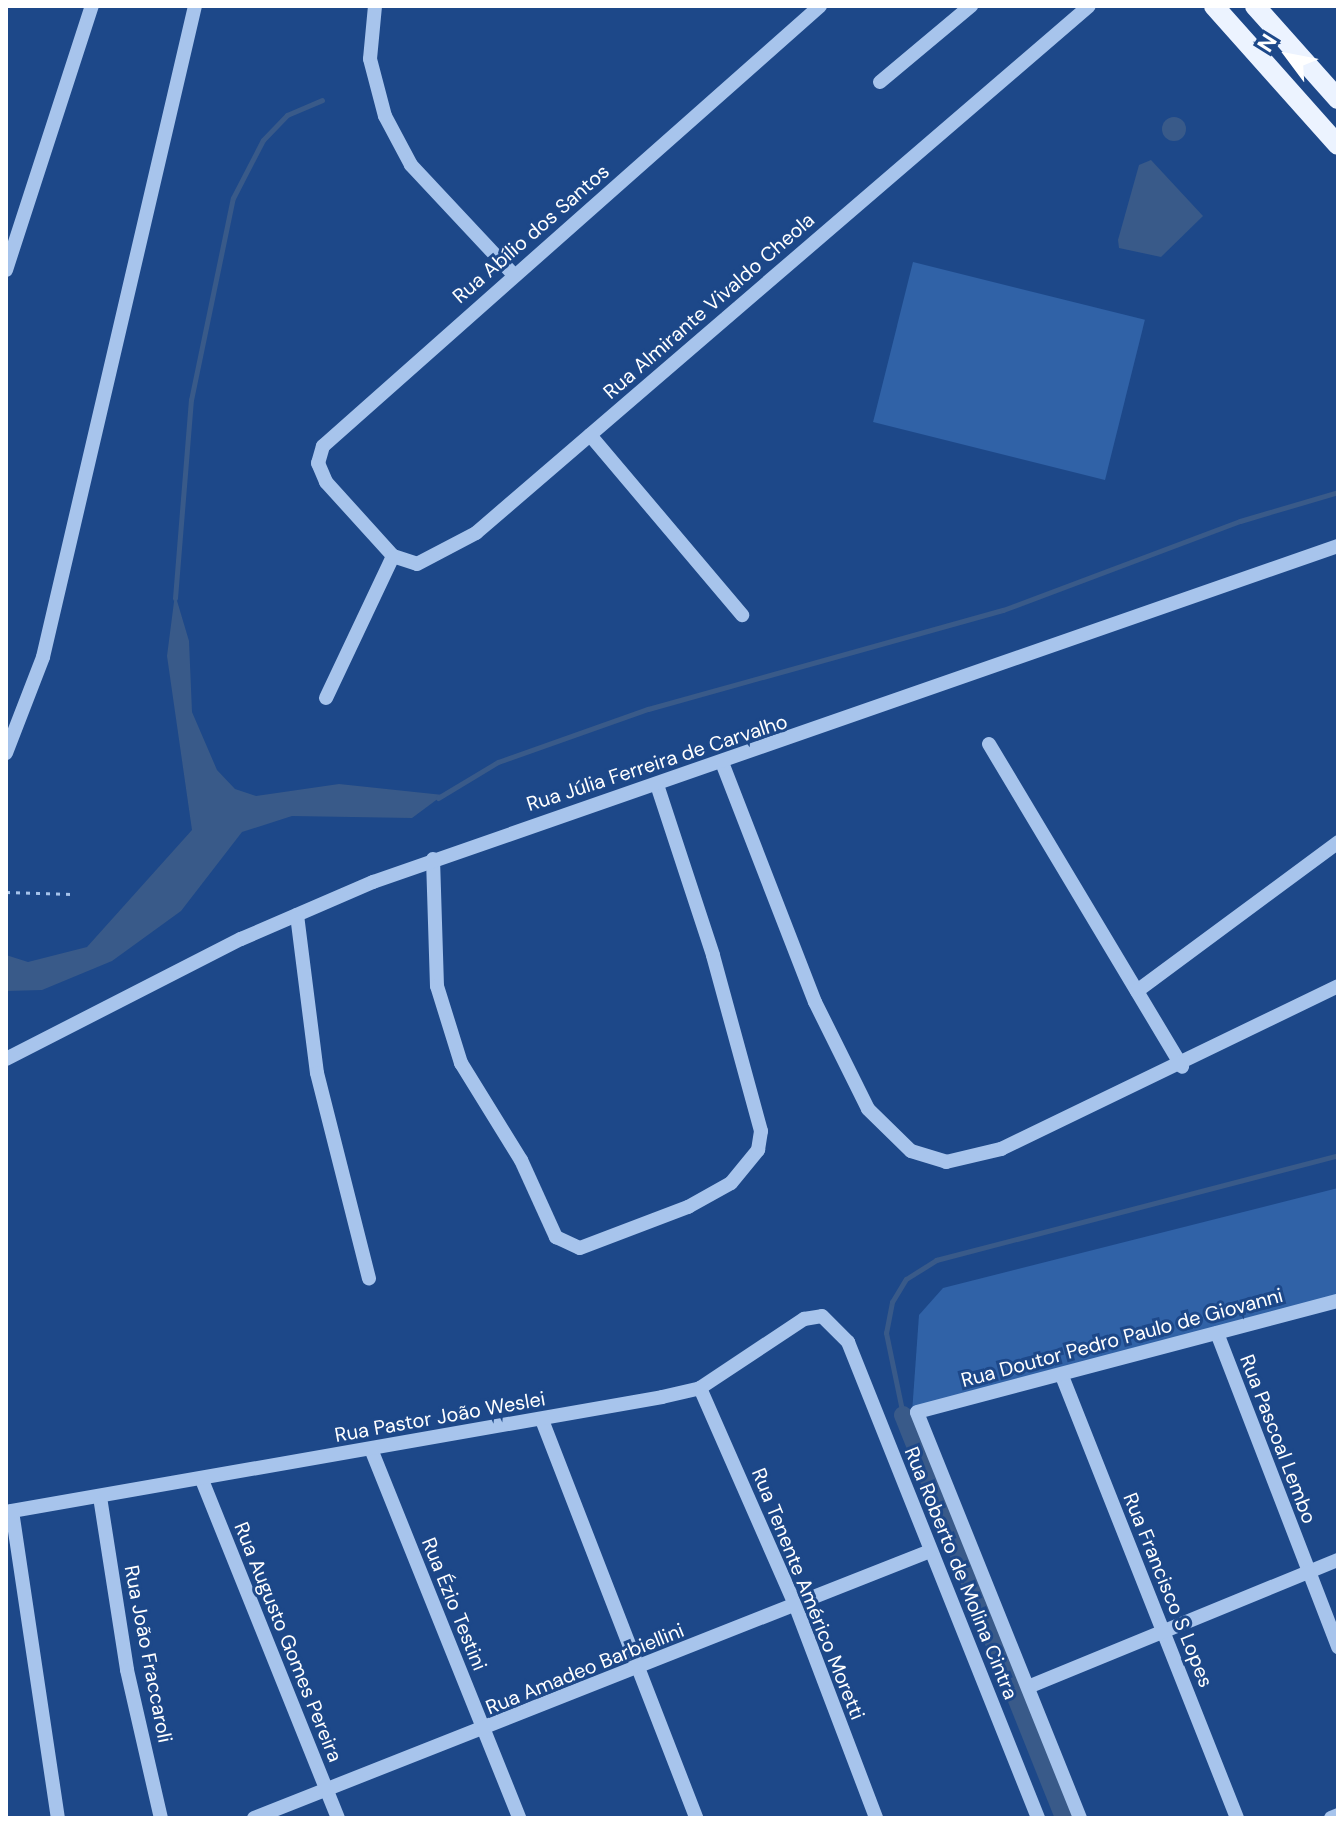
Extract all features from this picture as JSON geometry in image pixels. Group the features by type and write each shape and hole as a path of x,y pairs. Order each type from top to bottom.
{"main road":[{"path":"1214,6 1338,145"},
{"path":"1255,6 1338,99"}],"street":[{"path":"6,270 92,6"},
{"path":"6,753 43,657 195,6"},
{"path":"375,6 370,59 385,116 411,165 514,275"},
{"name":"Rua Abílio dos Santos","path":"393,556 346,508 318,463 323,446 820,6"},
{"path":"880,82 971,6"},
{"name":"Rua Almirante Vivaldo Cheola","path":"393,556 417,564 445,555 590,435 1089,6"},
{"path":"590,435 742,615"},
{"name":"Rua Júlia Ferreira de Carvalho","path":"6,1059 297,915 433,859 723,765 1338,546"},
{"path":"1321,552 1338,562"},
{"path":"326,698 393,556"},
{"path":"989,744 1182,1067"},
{"path":"723,765 815,1002 868,1109 911,1151 946,1162 1001,1149 1182,1067 1338,986"},
{"path":"433,859 437,986 461,1063 521,1160 556,1237 580,1248 688,1207 731,1183 758,1150 761,1131 713,955 657,785"},
{"path":"1137,991 1338,842"},
{"path":"297,915 317,1073 369,1279"},
{"name":"Rua Doutor Pedro Paulo de Giovanni","path":"917,1412 1338,1301"},
{"name":"Rua Pastor João Weslei","path":"9,1511 542,1420 700,1388 804,1319 831,1320 848,1342"},
{"name":"Rua Pascoal Lembo","path":"1217,1333 1338,1647"},
{"name":"Rua Roberto de Molina Cintra","path":"848,1342 1038,1818"},
{"name":"Rua Francisco S Lopes","path":"1062,1376 1237,1818"},
{"name":"Rua Tenente Américo Moretti","path":"700,1388 796,1607 876,1818"},
{"name":"Rua Roberto de Molina Cintra","path":"917,1412 1080,1818"},
{"path":"542,1420 696,1818"},
{"name":"Rua Ézio Testini","path":"371,1449 519,1818"},
{"name":"Rua Augusto Gomes Pereira","path":"202,1480 338,1818"},
{"name":"Rua João Fraccaroli","path":"100,1497 127,1670 161,1818"},
{"path":"9,1511 58,1818"},
{"name":"Rua Amadeo Barbiellini","path":"254,1818 484,1731 930,1551"},
{"path":"1028,1687 1338,1560"},
{"path":"1331,1818 1338,1815"}],"path":[{"path":"6,892 72,894"}],"shaded area":[{"path":"1174,117 1182,121 1186,129 1182,137 1174,141 1166,137 1162,129 1166,121"},
{"path":"1151,160 1203,216 1161,257 1119,248 1118,240 1139,165"},
{"path":"913,262 1145,320 1105,480 873,422"},
{"path":"175,594 189,641 192,712 217,770 235,789 256,796 339,784 443,795 412,818 292,816 242,832 181,911 112,961 42,990 6,991 6,955 28,962 87,947 192,830 167,656"},
{"path":"1338,1188 1338,1301 912,1413 919,1315 943,1288"}],"waterway":[{"path":"175,598 191,400 233,198 263,140 287,115 322,100"},
{"path":"438,798 498,762 648,709 1003,610 1240,521 1338,492"},
{"path":"903,1415 886,1333 892,1302 906,1279 936,1260 1338,1155"},
{"path":"903,1415 1064,1818"}]}
